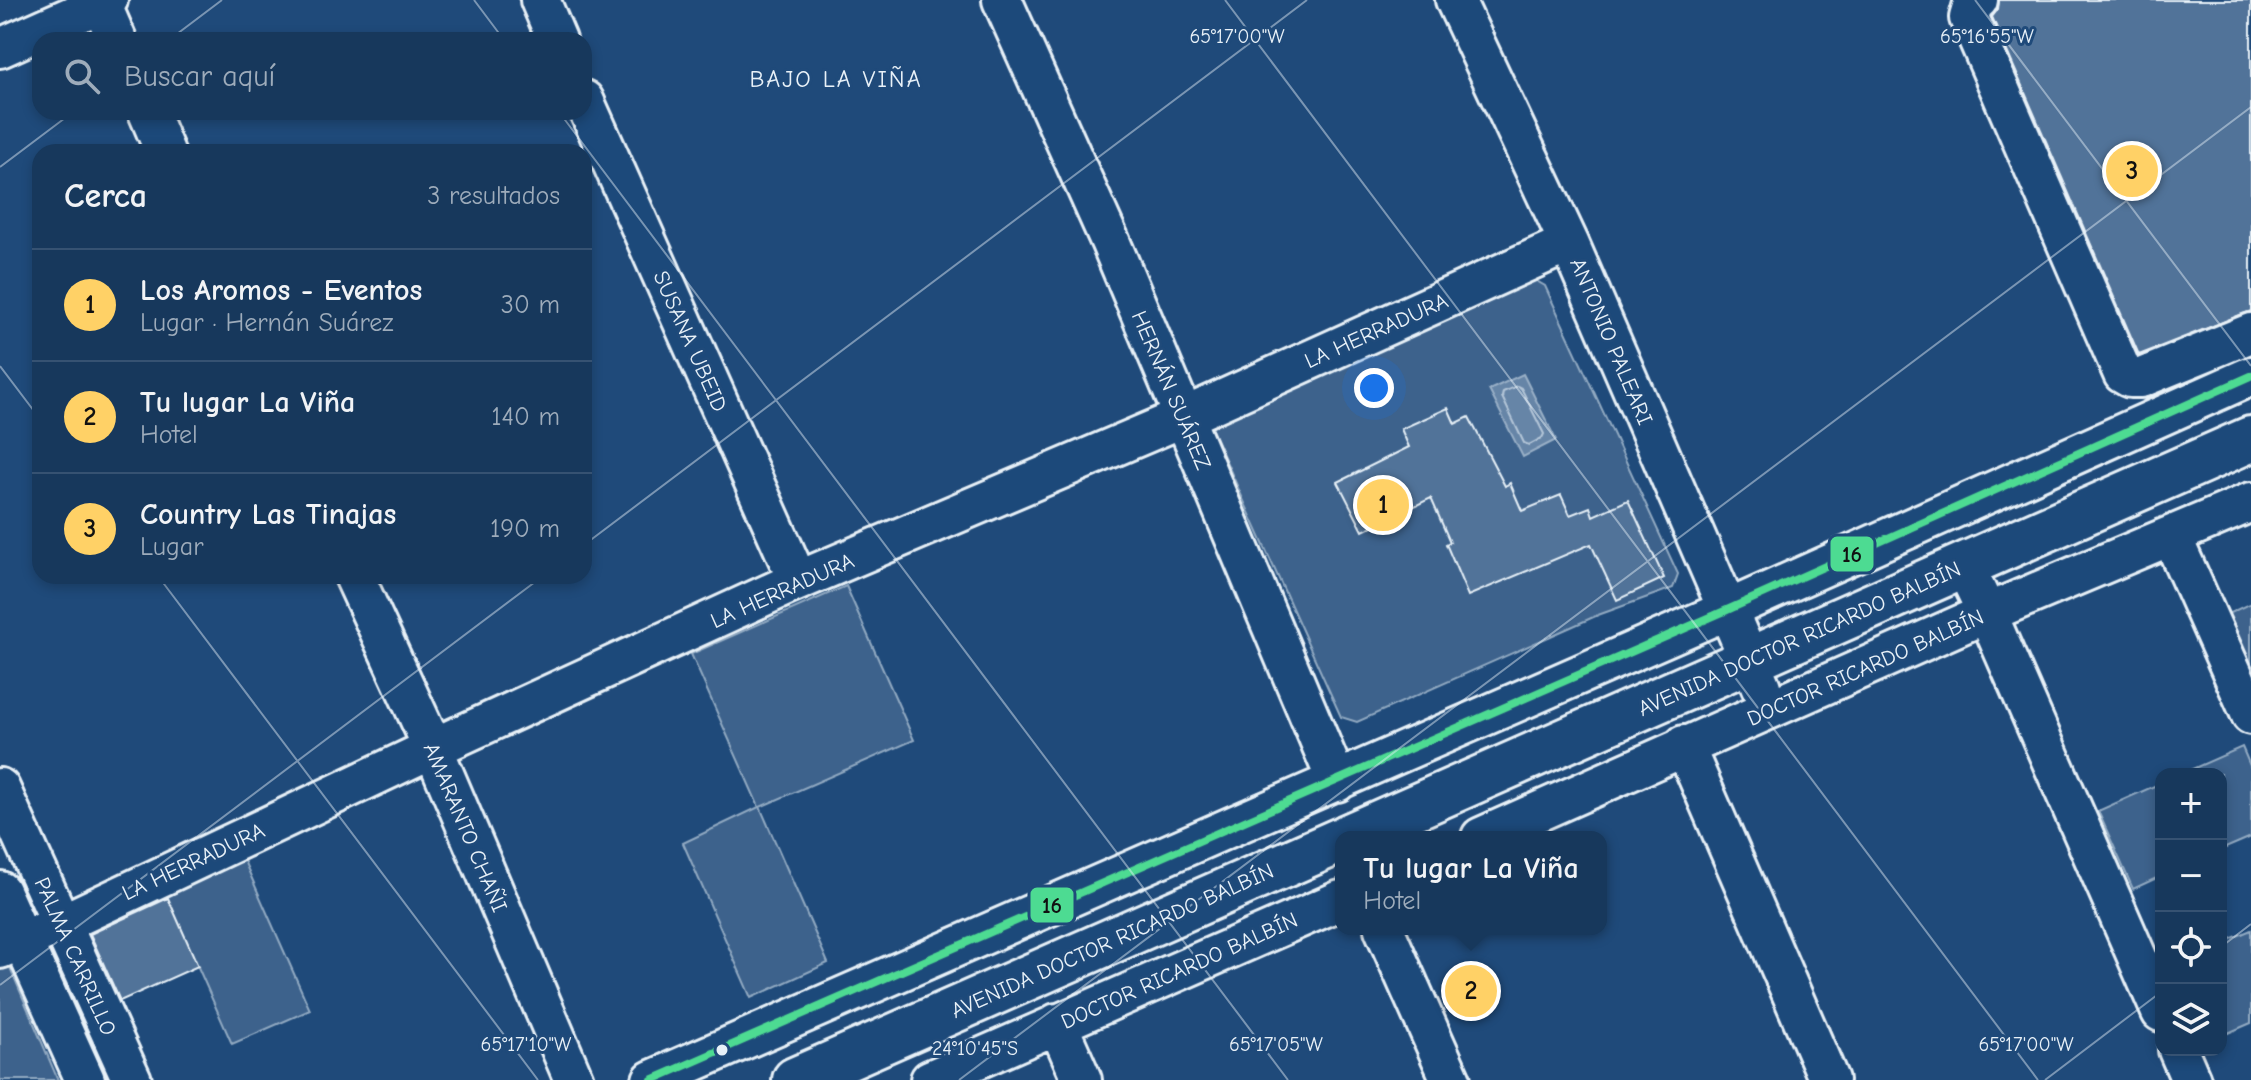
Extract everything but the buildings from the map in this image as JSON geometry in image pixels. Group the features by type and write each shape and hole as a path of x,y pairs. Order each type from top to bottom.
{"main road":[{"name":"AVENIDA DOCTOR RICARDO BALBÍN","path":"1976,590 2251,439"},
{"name":"AVENIDA DOCTOR RICARDO BALBÍN","path":"1362,831 1755,673 1976,590 2251,469"},
{"name":"AVENIDA DOCTOR RICARDO BALBÍN","path":"1430,831 1755,673"},
{"name":"AVENIDA DOCTOR RICARDO BALBÍN","path":"795,1080 1335,843"},
{"name":"AVENIDA DOCTOR RICARDO BALBÍN","path":"865,1080 1335,874"}],"street":[{"path":"540,0 554,32"},
{"name":"HERNÁN SUÁREZ","path":"1002,0 1110,241 1337,782"},
{"name":"ANTONIO PALEARI","path":"1455,0 1569,243 1755,673"},
{"path":"1978,0 1973,4 1969,18 2123,374 2141,378 2251,333"},
{"path":"36,32 104,2 114,32"},
{"path":"0,48 32,34"},
{"name":"SUSANA UBEID","path":"592,118 798,581"},
{"path":"151,120 162,144"},
{"name":"LA HERRADURA","path":"11,945 798,581 1184,417 1569,243"},
{"path":"652,1080 1337,782 2251,376"},
{"name":"DOCTOR RICARDO BALBÍN","path":"1494,831 1684,745 1976,590 2172,537 2251,502"},
{"path":"2172,537 2251,715"},
{"name":"AMARANTO CHAÑI","path":"358,584 433,748 574,1080"},
{"path":"1976,590 2155,998"},
{"path":"1684,745 1829,1080"},
{"name":"PALMA CARRILLO","path":"0,788 132,1080"},
{"name":"PALMA CARRILLO","path":"0,891 11,945 85,1080"},
{"name":"DOCTOR RICARDO BALBÍN","path":"930,1080 1335,903"},
{"path":"1387,935 1451,1080"},
{"path":"1057,1023 1082,1080"},
{"path":"2181,1056 2191,1080"}],"shaded area":[{"path":"1533,279 1545,286 1678,574 1673,588 1598,615 1357,722 1341,717 1212,430 1220,412"},
{"path":"846,586 914,740 760,807 828,963 751,998 683,843 759,807 691,654"},
{"path":"2251,603 2251,686 2221,617"},
{"path":"2242,747 2251,768 2251,837 2227,847 2227,768 2195,768"},
{"path":"2155,786 2155,879 2133,889 2098,811"},
{"path":"241,854 310,1010 232,1044 163,888"},
{"path":"2251,930 2251,1023 2227,1033 2227,984 2227,940"},
{"path":"0,960 9,965 58,1080 0,1080"}],"water":[{"path":"1523,374 1556,440 1523,457 1489,390"}],"transit line":[{"name":"16","path":"652,1080 1727,610 2251,376"}],"place":[{"name":"Country Las Tinajas","path":"2132,171"},
{"name":"Los Aromos - Eventos","path":"1383,505"},
{"name":"Tu lugar La Viña","path":"1471,991"}],"district":[{"name":"BAJO LA VIÑA","path":"836,79"}]}
